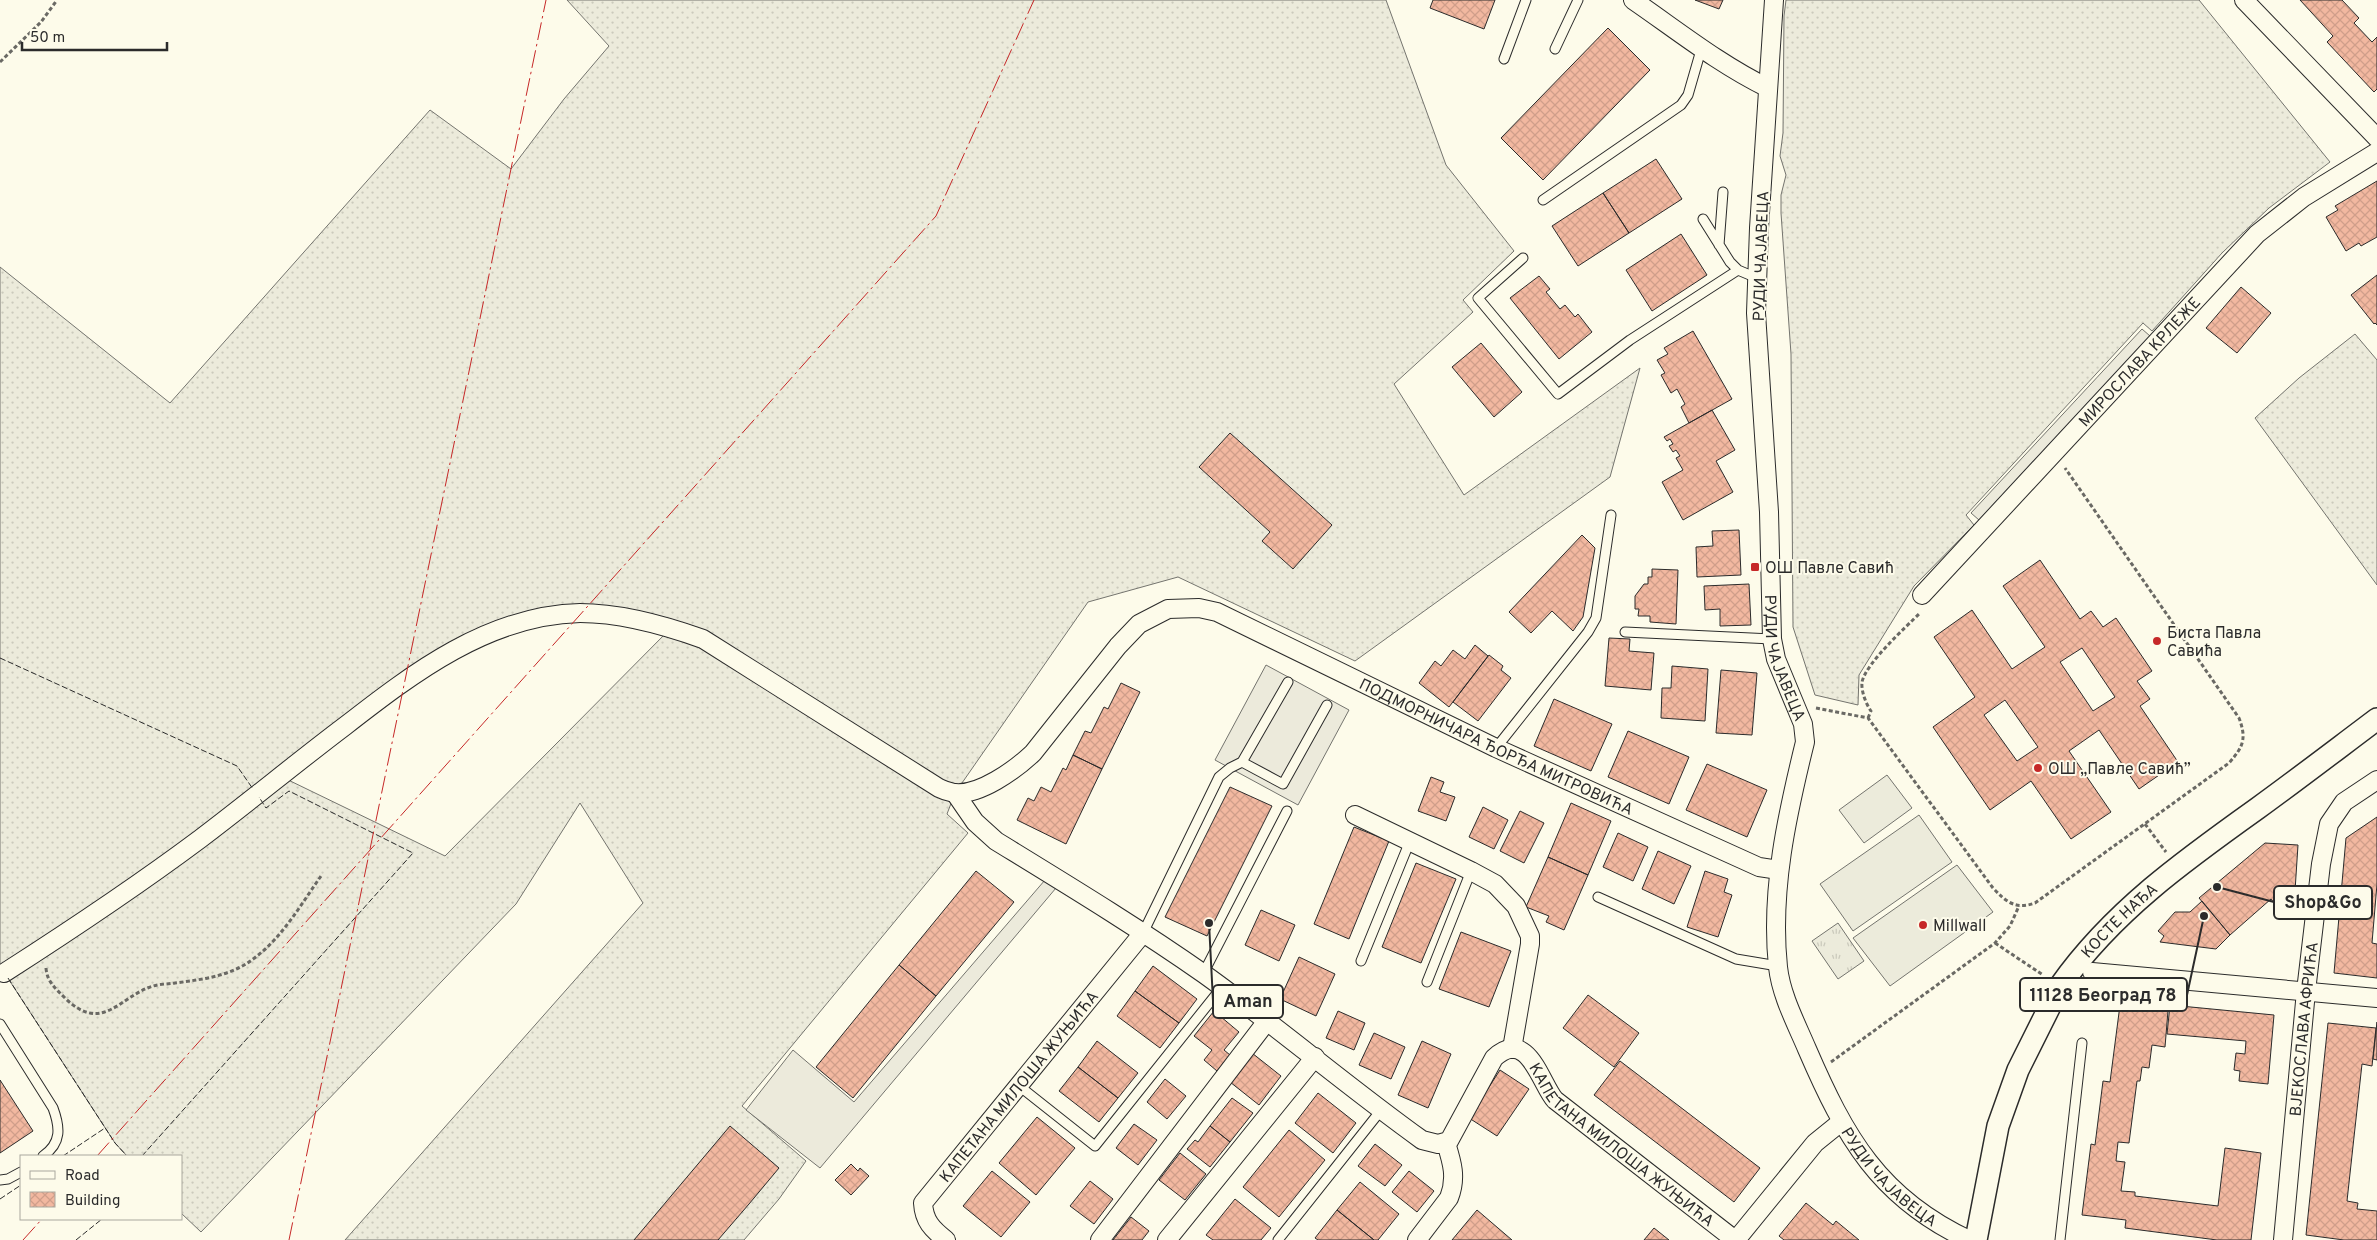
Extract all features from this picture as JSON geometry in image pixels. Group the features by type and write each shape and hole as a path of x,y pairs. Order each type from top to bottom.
{"street":[{"name":"РУДИ ЧАЈАВЕЦА","path":"1774,0 1758,278 1758,347 1769,512 1772,639 1776,659 1804,724 1805,742 1779,870 1778,966 1789,1008 1817,1072 1841,1122 1875,1172 1916,1210 1969,1240"},
{"path":"2244,0 2377,138"},
{"path":"1635,1 1738,74 1768,88"},
{"name":"МИРОСЛАВА КРЛЕЖЕ","path":"1922,595 2257,234 2304,197 2377,152"},
{"name":"ПОДМОРНИЧАРА ЂОРЂА МИТРОВИЋА","path":"955,793 973,790 990,783 1024,762 1118,646 1139,624 1168,609 1199,608 1217,612 1496,748 1759,866 1779,870"},
{"path":"2,974 57,939 200,839 409,676 458,648 523,622 580,613 624,617 672,628 703,639 939,788 955,793 975,822 996,841 1143,933 1203,974 1315,1057 1422,1140 1432,1144 1446,1142 1453,1136 1494,1058 1498,1054 1512,1050 1525,982 1530,936 1522,917 1508,897 1495,884 1471,870 1355,815"},
{"name":"КОСТЕ НАЂА","path":"1976,1240 1998,1126 2018,1070 2060,986 2097,940 2177,867 2377,719"},
{"name":"ВЈЕКОСЛАВА АФРИЋА","path":"2283,1240 2306,991 2321,864 2329,824 2344,802 2377,780"},
{"name":"КАПЕТАНА МИЛОША ЖУЊИЋА","path":"946,1240 928,1223 924,1215 923,1203 1143,933"},
{"path":"2092,972 2377,998"},
{"path":"1100,1240 1267,1021"},
{"name":"КАПЕТАНА МИЛОША ЖУЊИЋА","path":"1512,1050 1528,1056 1535,1064 1549,1094 1554,1100 1736,1240"},
{"path":"1167,1240 1315,1057"},
{"name":"РУДИ ЧАЈАВЕЦА","path":"1736,1240 1814,1143 1841,1122"},
{"path":"1417,1240 1449,1198 1452,1189 1453,1169 1446,1142"}],"lane":[{"path":"1504,59 1526,0"},
{"path":"1555,49 1578,0"},
{"path":"1544,200 1681,105 1688,95 1702,50"},
{"path":"1719,245 1723,192"},
{"path":"1702,219 1738,270 1758,278"},
{"name":"РУДИ ЧАЈАВЕЦА","path":"1523,258 1478,298 1558,394 1630,340 1738,270"},
{"path":"1496,748 1588,632 1596,618 1611,515"},
{"path":"1625,632 1772,639"},
{"path":"1143,933 1219,777 1230,768 1242,762 1288,682"},
{"path":"1242,762 1283,784 1327,705"},
{"path":"1203,974 1288,811"},
{"path":"1361,961 1410,841"},
{"path":"1427,982 1471,870"},
{"path":"1598,898 1736,959 1778,966"},
{"path":"1018,1085 1095,1146 1222,988"},
{"path":"0,1024 53,1108 58,1124 58,1141 54,1148 44,1155"},
{"path":"2060,1240 2082,1043"},
{"path":"1278,1240 1382,1109"},
{"path":"0,1180 8,1179 20,1173"}],"path":[{"path":"0,62 41,22 57,0"},
{"path":"1796,704 1868,718 1993,888 2010,904 2019,906 2035,903 2229,763 2244,741 2244,730 2231,705 2060,462"},
{"path":"2145,824 2177,867"},
{"path":"57,939 47,960 46,968 52,986 70,1003 83,1010 98,1014 110,1011 140,992 154,986 211,978 229,973 245,965 269,945 321,876"},
{"path":"1817,1072 1996,943 2010,926 2019,906"},
{"path":"1996,943 2043,975"}],"green space":[{"path":"567,0 1386,0 1446,165 1514,251 1463,300 1473,312 1394,384 1464,495 1640,368 1610,477 1355,661 1178,577 1088,602 955,793 947,814 968,833 742,1106 806,1161 779,1199 744,1240 345,1240 643,903 580,803 516,904 201,1232 182,1214 182,1155 126,1155 115,1143 0,966 0,267 170,403 430,110 511,169 564,99 609,46","holes":["549,617 671,628 445,856 280,776 409,676"]},
{"path":"1786,0 2199,0 2330,162 2269,208 2222,253 2152,331 2143,323 1966,515 1974,525 1914,586 1859,675 1858,705 1815,695 1793,627 1791,354 1781,213 1781,195 1786,175 1780,156 1783,133 1784,16"},
{"path":"2355,334 2377,360 2377,585 2255,418 2299,378"},
{"path":"1887,775 1912,808 1864,843 1839,810"},
{"path":"1919,815 1952,862 1853,931 1820,884"},
{"name":"Millwall","path":"1957,865 1993,912 1890,986 1853,938"},
{"path":"1838,923 1864,961 1838,979 1812,941"}],"shaded area":[{"path":"2142,329 2150,336 1979,520 1971,513"},
{"path":"1266,665 1349,710 1298,805 1215,760"},
{"path":"1045,880 1056,888 820,1168 746,1110 793,1050 854,1102"}],"building":[{"path":"1433,0 1495,0 1484,29 1430,8"},
{"path":"1695,0 1723,0 1719,9"},
{"path":"2300,0 2342,0 2359,18 2354,23 2372,42 2377,37 2377,89 2374,92 2327,42 2333,36"},
{"path":"1608,28 1650,70 1543,180 1501,138"},
{"path":"1656,159 1682,199 1629,233 1603,193"},
{"path":"2377,181 2377,237 2361,246 2359,243 2346,251 2326,217 2338,210 2335,206"},
{"path":"1603,193 1629,233 1578,266 1552,226"},
{"path":"1681,234 1707,275 1652,311 1626,270"},
{"path":"2377,275 2377,325 2374,324 2351,295"},
{"path":"1539,276 1550,289 1546,292 1560,309 1565,305 1575,317 1578,314 1592,332 1559,359 1510,298"},
{"path":"2241,287 2271,313 2237,353 2206,328"},
{"path":"1693,331 1732,399 1689,423 1681,407 1685,404 1677,389 1671,393 1661,375 1665,373 1657,360 1668,354 1664,348"},
{"path":"1481,343 1522,392 1494,417 1452,367"},
{"path":"1712,410 1735,450 1716,461 1733,492 1683,520 1662,482 1683,470 1676,458 1680,456 1676,450 1673,452 1669,446 1673,444 1670,439 1667,441 1664,437"},
{"path":"1230,433 1332,525 1293,569 1262,541 1270,532 1199,467"},
{"path":"1739,530 1741,575 1697,577 1696,547 1713,546 1712,531"},
{"path":"1582,535 1595,548 1583,617 1573,631 1552,611 1531,633 1509,612"},
{"path":"2040,560 2080,619 2091,611 2103,627 2116,618 2152,671 2137,681 2150,699 2140,706 2178,762 2139,789 2099,730 2069,751 2111,812 2071,839 2031,781 1990,810 1933,727 1975,697 1934,637 1972,610 2012,669 2045,647 2003,586","holes":["2082,648 2115,697 2093,711 2060,662","2005,700 2038,747 2017,761 1984,715"]},
{"path":"1652,569 1678,570 1676,624 1650,622 1650,616 1638,616 1639,609 1635,609 1635,596 1644,584 1648,584 1648,577 1652,577"},
{"path":"1749,584 1751,625 1720,626 1720,609 1705,610 1704,586"},
{"path":"1609,638 1630,639 1629,651 1654,653 1651,690 1605,686"},
{"path":"1475,645 1488,656 1449,707 1419,683 1435,661 1441,666 1453,650 1465,659"},
{"path":"1489,655 1503,666 1501,670 1511,678 1478,721 1453,702"},
{"path":"1672,666 1708,669 1705,721 1661,718 1662,688 1671,688"},
{"path":"1721,670 1757,673 1752,735 1716,733"},
{"path":"1121,683 1140,692 1102,769 1073,755 1085,731 1091,733 1104,707 1108,709"},
{"path":"1554,699 1612,724 1591,771 1534,746"},
{"path":"1628,731 1689,757 1669,804 1608,777"},
{"path":"1073,755 1102,769 1066,844 1017,820 1028,798 1034,801 1041,787 1051,792 1063,768 1066,770"},
{"path":"1707,764 1767,790 1747,837 1686,810"},
{"path":"1431,777 1444,782 1440,792 1455,797 1446,821 1418,811"},
{"path":"1230,787 1272,806 1207,936 1165,917"},
{"path":"1571,803 1611,821 1588,875 1548,857"},
{"path":"1483,807 1508,820 1494,849 1469,837"},
{"path":"1520,811 1544,823 1524,863 1500,851"},
{"path":"2377,817 2377,884 2372,943 2377,944 2377,978 2334,973 2346,838"},
{"path":"1354,827 1389,841 1349,939 1314,924"},
{"path":"1618,833 1648,847 1633,881 1603,867"},
{"path":"2265,843 2298,845 2295,891 2277,907 2271,899 2230,935 2199,898"},
{"path":"1658,851 1691,866 1674,904 1642,889"},
{"path":"1548,857 1588,875 1564,930 1546,922 1549,916 1526,907"},
{"path":"1416,863 1456,879 1421,963 1382,947"},
{"path":"976,871 1014,902 936,996 899,965"},
{"path":"1705,871 1728,879 1724,892 1732,895 1718,937 1687,927"},
{"path":"2202,901 2230,935 2216,949 2160,942 2164,936 2158,931 2175,912 2190,912"},
{"path":"1261,910 1295,925 1279,961 1245,945"},
{"path":"1461,932 1511,951 1489,1007 1439,989"},
{"path":"1299,957 1335,974 1316,1016 1280,999"},
{"path":"899,965 936,996 853,1098 816,1067"},
{"path":"1153,966 1197,999 1179,1023 1135,991"},
{"path":"1135,991 1179,1023 1160,1048 1117,1016"},
{"path":"1588,995 1639,1033 1614,1067 1563,1028"},
{"path":"2120,1005 2168,1011 2165,1047 2152,1045 2149,1068 2142,1067 2140,1081 2137,1081 2129,1143 2118,1142 2116,1161 2125,1162 2121,1191 2135,1192 2135,1196 2218,1206 2225,1148 2261,1153 2251,1240 2217,1240 2125,1228 2126,1220 2082,1215 2091,1144 2095,1145 2103,1081 2110,1082"},
{"path":"2170,1005 2274,1015 2268,1084 2239,1081 2240,1071 2234,1070 2236,1053 2245,1054 2246,1041 2167,1034"},
{"path":"1214,1011 1239,1032 1224,1050 1230,1055 1217,1071 1204,1060 1212,1050 1194,1036"},
{"path":"1338,1011 1365,1023 1354,1050 1326,1038"},
{"path":"2377,1022 2377,1060 2373,1059"},
{"path":"2328,1023 2376,1028 2372,1066 2362,1064 2347,1201 2358,1203 2357,1209 2377,1211 2377,1240 2344,1240 2306,1235"},
{"path":"1374,1033 1405,1047 1391,1079 1359,1065"},
{"path":"1097,1041 1138,1073 1118,1098 1078,1067"},
{"path":"1422,1041 1451,1054 1428,1108 1398,1095"},
{"path":"1252,1053 1281,1076 1259,1105 1230,1082"},
{"path":"1620,1061 1760,1168 1734,1202 1594,1095"},
{"path":"1078,1067 1118,1098 1099,1122 1059,1091"},
{"path":"1500,1070 1529,1089 1497,1136 1469,1118"},
{"path":"1165,1079 1186,1096 1167,1119 1147,1102"},
{"path":"0,1080 33,1131 0,1153"},
{"path":"1318,1093 1356,1123 1333,1153 1295,1123"},
{"path":"1232,1098 1253,1113 1230,1142 1210,1126"},
{"path":"1037,1117 1075,1148 1036,1195 999,1163"},
{"path":"1134,1124 1157,1140 1138,1165 1116,1148"},
{"path":"730,1126 779,1168 749,1204 718,1240 634,1240"},
{"path":"1210,1126 1230,1142 1210,1167 1187,1149 1195,1140 1198,1142"},
{"path":"1289,1130 1325,1160 1279,1217 1243,1187"},
{"path":"1375,1144 1402,1165 1385,1186 1358,1166"},
{"path":"1180,1153 1206,1174 1185,1200 1159,1180"},
{"path":"851,1164 858,1171 860,1168 869,1176 851,1195 835,1180"},
{"path":"992,1171 1030,1202 1001,1237 963,1206"},
{"path":"1409,1171 1434,1191 1417,1212 1392,1192"},
{"path":"1090,1181 1113,1199 1094,1224 1070,1206"},
{"path":"1360,1182 1399,1214 1378,1240 1374,1240 1337,1210"},
{"path":"1235,1199 1271,1228 1261,1240 1213,1240 1206,1235"},
{"path":"1806,1203 1833,1225 1836,1221 1859,1240 1784,1240 1779,1236"},
{"path":"1337,1210 1374,1240 1318,1240 1315,1238"},
{"path":"1477,1210 1512,1240 1452,1240"},
{"path":"1131,1217 1149,1231 1142,1240 1113,1240"},
{"path":"1654,1228 1669,1240 1644,1240"}],"fence":[{"path":"0,658 237,766 253,789"},
{"path":"143,1155 413,853 289,791 266,808 259,797"},
{"path":"8,978 115,1143 126,1155"},
{"path":"64,1155 105,1128"},
{"path":"0,1199 20,1186"},
{"path":"76,1240 101,1220"}],"power":[{"path":"289,1240 546,0"},
{"path":"98,1155 936,216 1034,0"},
{"path":"23,1240 41,1220"}],"place":[{"name":"ОШ Павле Савић","path":"1755,567"},
{"name":"Биста Павла Савића","path":"2157,641"},
{"name":"ОШ „Павле Савић”","path":"2038,768"},
{"name":"Shop&Go","path":"2217,887"},
{"name":"11128 Београд 78","path":"2204,916"},
{"name":"Aman","path":"1209,923"},
{"name":"Millwall","path":"1923,925"}]}
